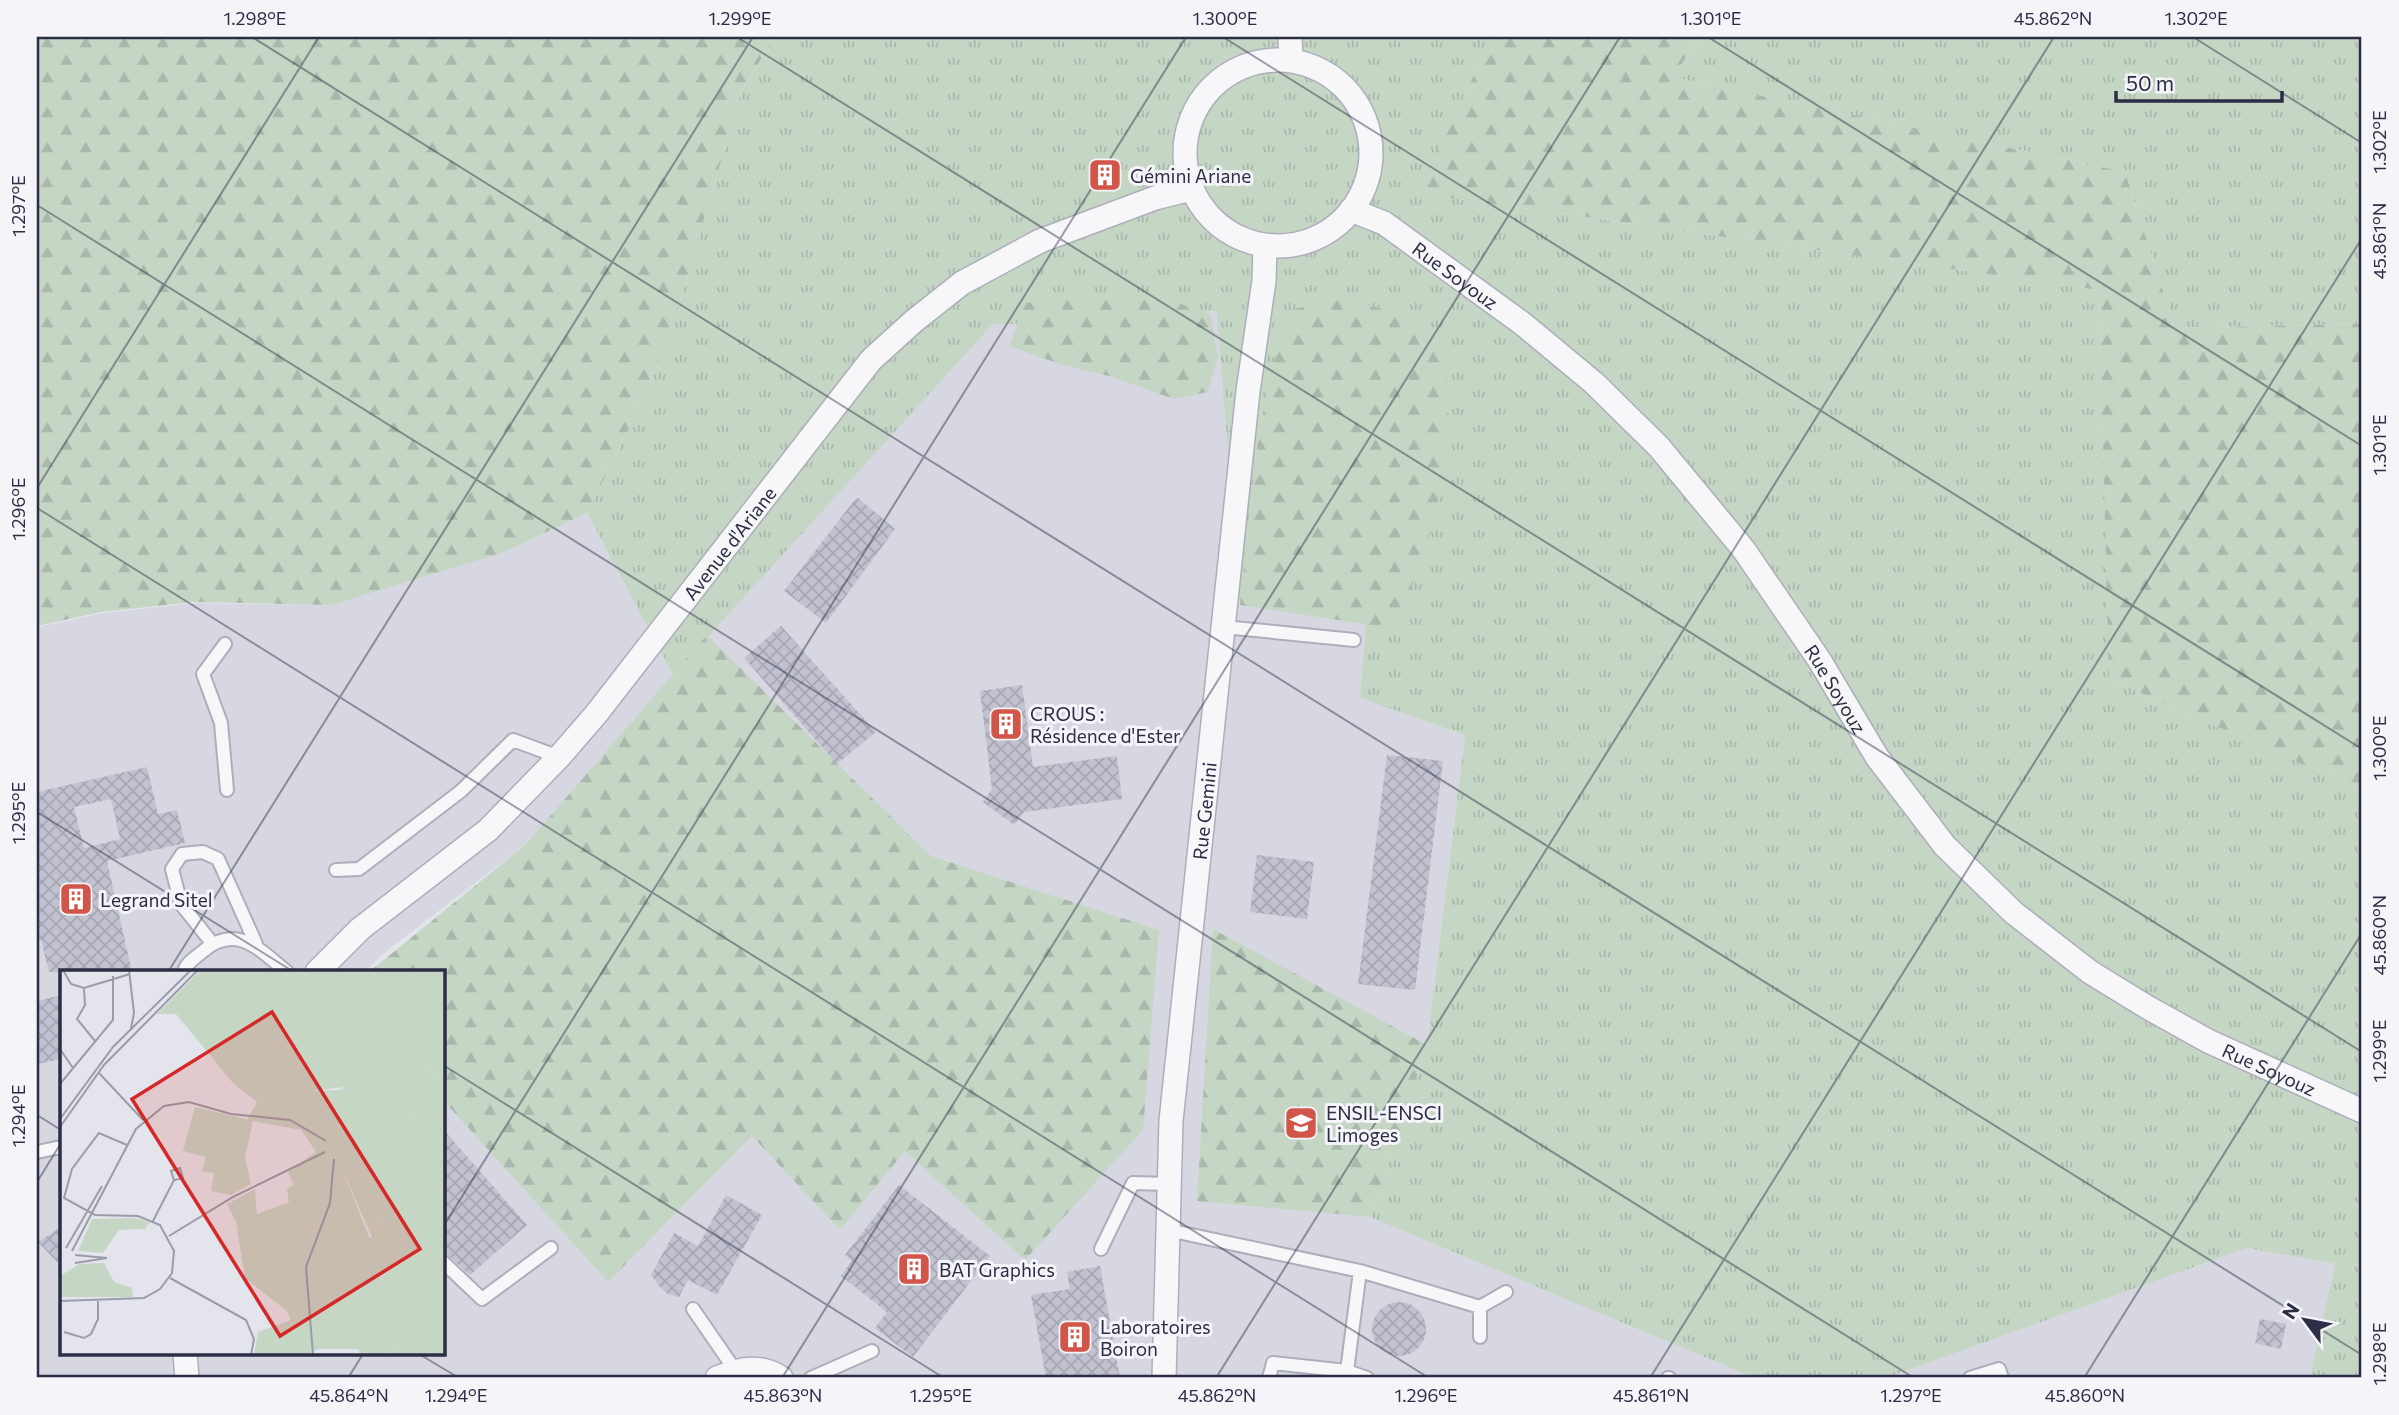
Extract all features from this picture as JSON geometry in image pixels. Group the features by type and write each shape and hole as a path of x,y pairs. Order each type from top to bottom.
{"street":[{"path":"1290,37 1291,60"},
{"path":"1291,60 1322,70 1348,91 1364,118 1371,150 1370,166 1360,197 1340,222 1313,239 1298,244 1265,246 1234,236 1209,217 1191,189 1184,158 1185,141 1191,118 1203,96 1221,79 1242,66 1258,61 1291,60"},
{"name":"Avenue d'Ariane","path":"319,970 360,929 488,830 559,757 606,702 871,360 914,321 962,283 1040,241 1155,198 1191,189"},
{"name":"Rue Soyouz","path":"1351,210 1384,223 1523,324 1594,383 1659,447 1744,550 1820,661 1877,757 1936,835 2014,912 2090,972 2147,1007 2208,1041 2362,1111"},
{"name":"Rue Gemini","path":"1164,1378 1171,1121 1248,391 1264,281 1265,246"},
{"path":"185,1356 187,1378"},
{"path":"726,1374 756,1369 781,1378"}],"lane":[{"path":"1224,627 1354,640"},
{"path":"225,644 203,674 221,723 227,790"},
{"path":"336,870 359,869 461,791 513,740 559,757"},
{"path":"212,943 181,904 172,869 182,854 203,852 218,859 256,944 285,970"},
{"path":"185,970 212,943 233,938 256,944"},
{"path":"37,1152 60,1147"},
{"path":"1101,1249 1133,1183 1169,1184"},
{"path":"1168,1230 1360,1271 1480,1307 1506,1292"},
{"path":"444,1263 482,1299 551,1248"},
{"path":"1347,1371 1360,1271"},
{"path":"1480,1307 1480,1337"},
{"path":"693,1309 726,1374"},
{"path":"811,1378 872,1351"},
{"path":"1269,1378 1273,1363 1347,1371 1367,1378"},
{"path":"1970,1378 1998,1369 2002,1378"}],"shaded area":[{"path":"1218,311 1240,605 1366,624 1360,698 1465,735 1427,1045 1371,1217 1755,1378 37,1378 37,627 102,613 194,603 332,605 502,553 587,513 673,675 525,845 385,952 366,970 60,970 60,1356 444,1356 444,1101 608,1282 752,1136 840,1230 905,1151 1159,930 931,856 707,635 992,325"},
{"path":"2247,1248 2335,1264 2310,1378 1886,1378"}],"green space":[{"path":"37,37 774,37 741,92 675,319 645,396 587,513 502,553 332,605 193,602 101,612 37,626"},
{"path":"774,37 1493,37 1417,193 2099,290 2110,679 2362,790 2362,1378 2310,1378 2335,1264 2247,1248 1886,1378 1755,1378 1370,1217 1427,1045 1465,735 1360,698 1366,624 1240,605 1217,311 992,325 673,675 587,513 645,396 675,319 741,92"},
{"path":"1493,37 1701,37 1672,77 2125,172 2175,328 2362,324 2362,790 2109,679 2099,290 1416,193"},
{"path":"1701,37 2362,37 2362,324 2175,328 2125,172 1671,77"},
{"path":"1155,295 1210,314 1218,356 1208,392 1174,399 1113,377 1059,364 1010,346 1023,303"},
{"path":"1347,299 1423,321 1447,362 1449,440 1430,533 1397,629 1240,605 1259,432 1276,353 1293,309"},
{"path":"707,635 931,856 1159,930 1143,1130 1025,1260 905,1151 840,1230 752,1136 608,1282 444,1101 444,970 371,970 525,845"},
{"path":"1213,929 1427,1045 1370,1217 1197,1201"}],"building":[{"path":"857,497 895,529 826,623 784,591"},
{"path":"781,626 876,732 837,764 744,658"},
{"name":"CROUS : Résidence d'Ester","path":"1022,685 1033,767 1117,756 1122,799 1024,812 1014,825 983,802 992,789 980,691"},
{"path":"1387,755 1443,761 1415,990 1358,984"},
{"name":"Legrand Sitel","path":"147,767 158,814 177,810 185,843 107,861 132,970 49,972 41,940 37,941 37,792","holes":["111,799 120,839 84,848 74,807"]},
{"path":"1257,855 1314,862 1307,919 1250,912"},
{"path":"60,995 60,1059 37,1064 37,1001"},
{"path":"444,1130 527,1225 470,1275 444,1252"},
{"name":"BAT Graphics","path":"899,1185 990,1256 913,1357 875,1328 887,1312 841,1276 852,1261 845,1255"},
{"path":"726,1195 762,1215 717,1295 688,1280 679,1297 668,1294 651,1275 674,1233 698,1246"},
{"path":"60,1228 60,1265 38,1242"},
{"name":"Laboratoires Boiron","path":"1100,1266 1120,1378 1046,1378 1031,1295 1070,1289 1067,1272"},
{"path":"1399,1302 1418,1310 1426,1329 1418,1348 1399,1356 1380,1348 1372,1329 1380,1310"},
{"path":"2260,1319 2286,1324 2281,1349 2255,1343"}],"place":[{"name":"Gémini Ariane","path":"1105,175"},
{"name":"CROUS : Résidence d'Ester","path":"1006,724"},
{"name":"Legrand Sitel","path":"76,899"},
{"name":"ENSIL-ENSCI Limoges","path":"1301,1123"},
{"name":"BAT Graphics","path":"914,1269"},
{"name":"Laboratoires Boiron","path":"1075,1337"}]}
